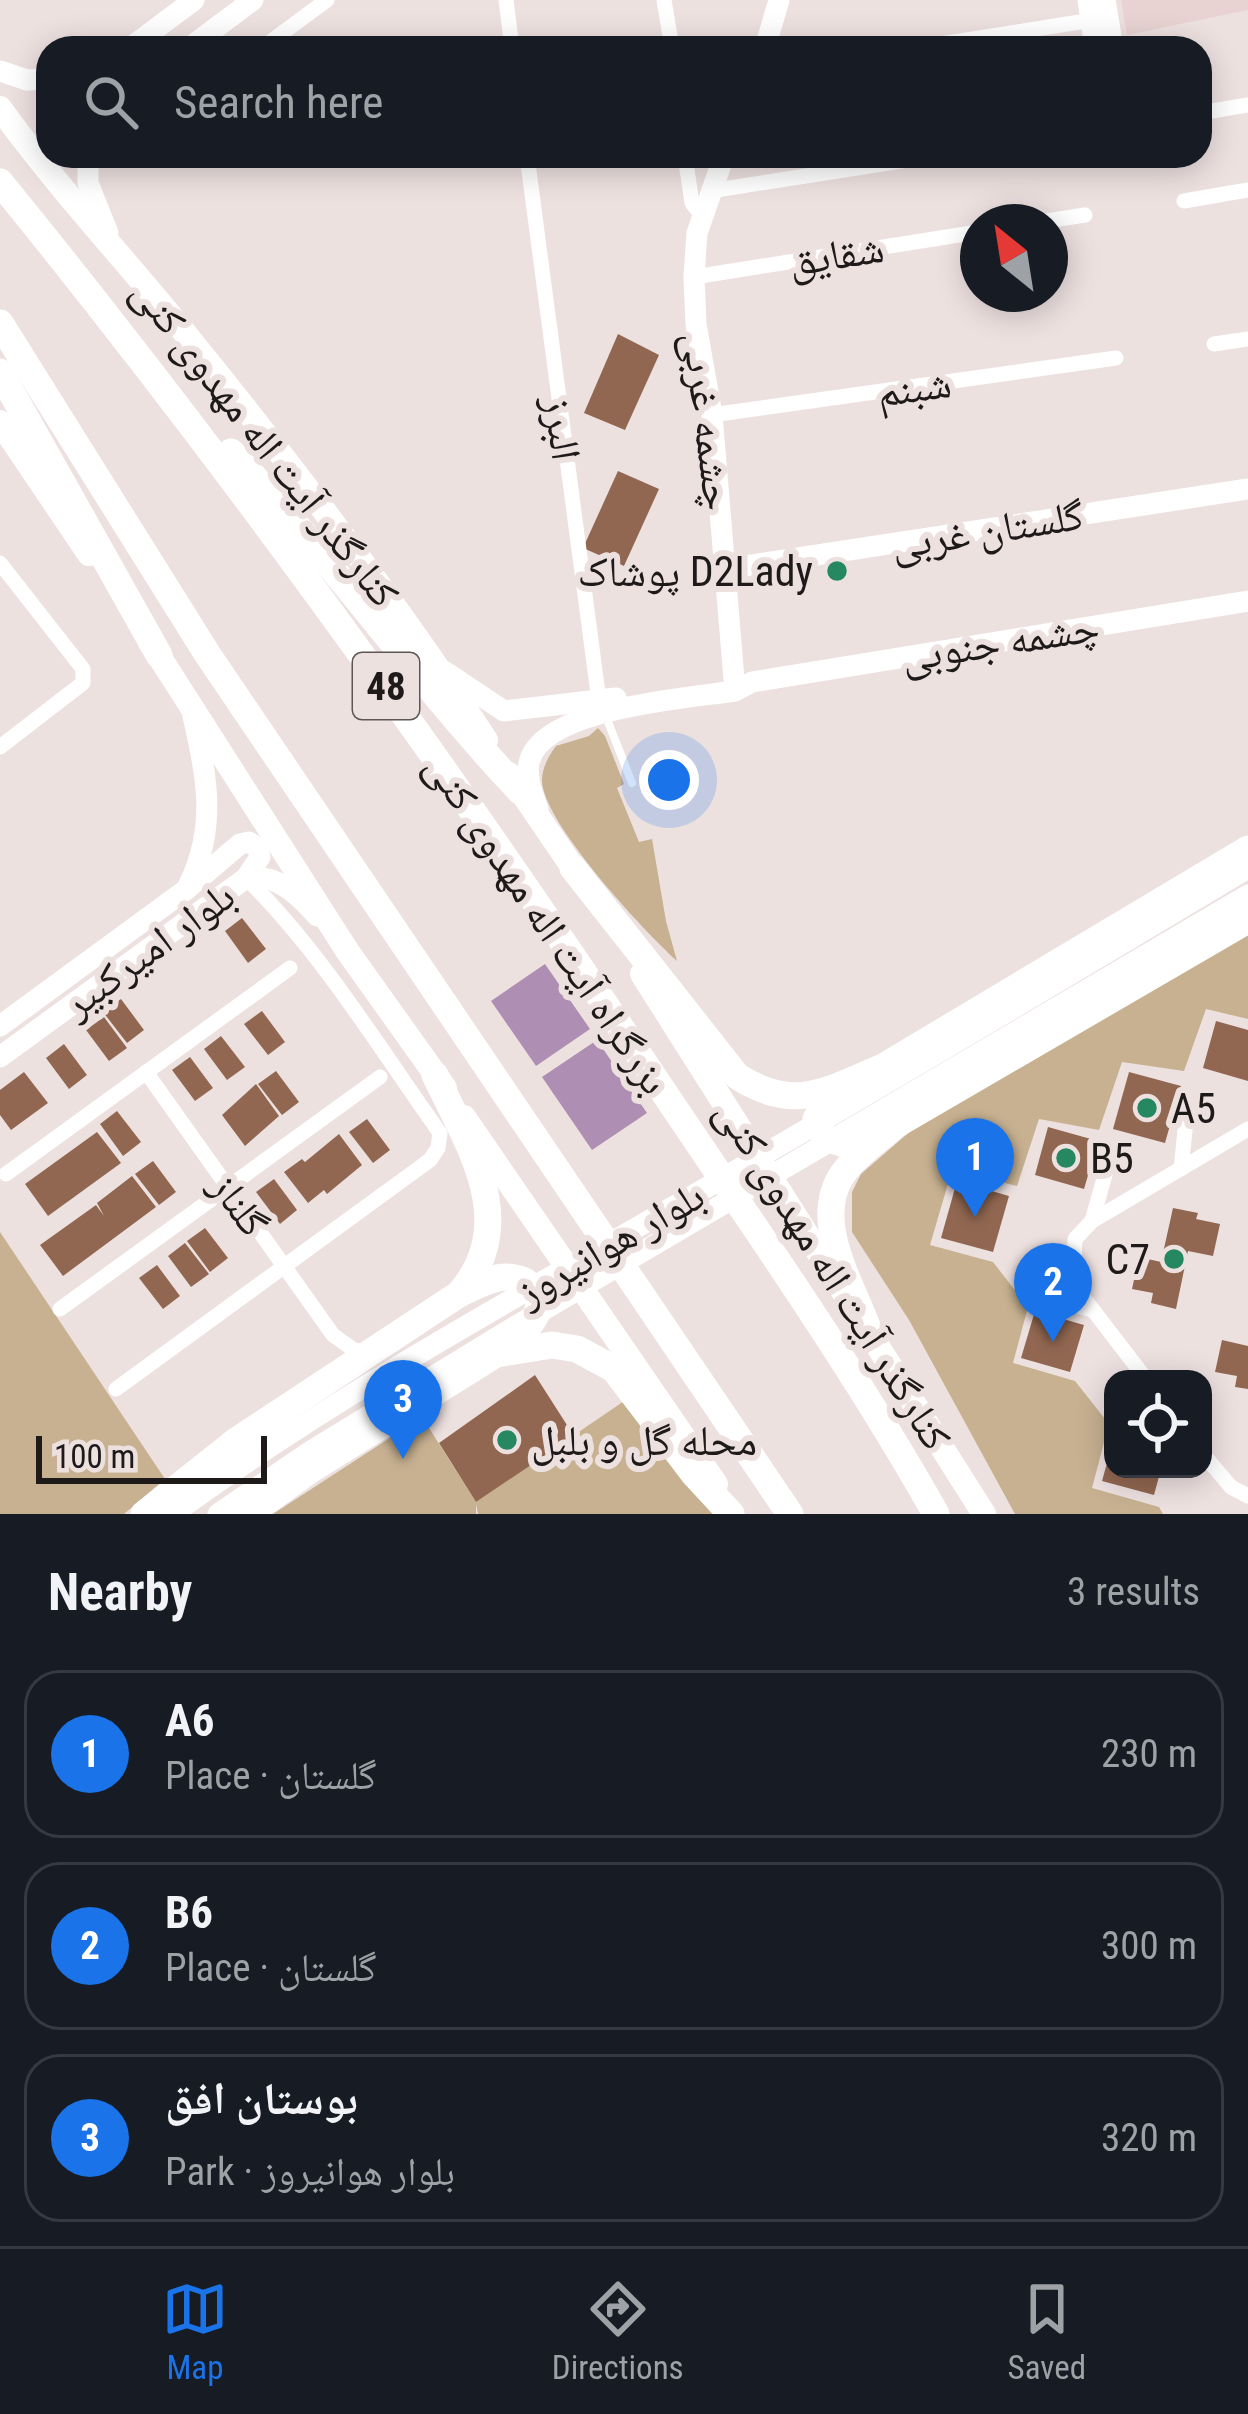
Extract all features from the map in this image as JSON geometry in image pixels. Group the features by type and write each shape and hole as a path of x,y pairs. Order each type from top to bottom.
{"highway":[{"name":"بزرگراه آیت اله مهدوی کنی","path":"0,182 152,369 387,687 850,1372 935,1514"},
{"path":"0,322 208,655 790,1514"},
{"path":"152,369 322,555 451,718 520,791"},
{"path":"0,372 159,655"},
{"path":"1248,849 826,1102 816,1119 825,1138 844,1144 897,1124 1248,920"},
{"path":"573,868 737,1076 756,1088 796,1098 820,1094 883,1066"},
{"path":"435,1075 481,1172 489,1210 482,1258 459,1294"},
{"path":"867,1326 834,1240 832,1200 848,1168 897,1124"},
{"path":"144,1514 323,1380 459,1294 507,1276 533,1288 539,1302 537,1315 526,1331 249,1514"},
{"path":"496,1354 531,1346 577,1349 614,1370 694,1474 733,1514"}],"main road":[{"path":"146,36 194,0"},
{"path":"205,36 253,0"},
{"path":"768,36 779,0"},
{"path":"0,71 36,80"},
{"name":"کنارگذر آیت اله مهدوی کنی","path":"0,107 36,156"},
{"name":"کنارگذر آیت اله مهدوی کنی","path":"46,168 204,357 439,668 573,868 984,1514"},
{"path":"88,168 88,183 117,250"},
{"name":"چشمه غربی","path":"719,168 702,216 694,277 740,683"},
{"path":"0,422 159,655 348,952 645,1376 733,1514"},
{"name":"گلستان غربی","path":"726,569 1248,488"},
{"name":"چشمه جنوبی","path":"439,668 504,711 602,706 1248,601"},
{"name":"بلوار امیرکبیر","path":"0,1025 187,889 205,847 209,812 190,704"},
{"name":"چشمه جنوبی","path":"542,824 528,765 535,748 557,729 602,706"},
{"path":"187,889 240,844 249,842 258,848 260,857 246,878"},
{"path":"1184,919 1248,868"},
{"name":"بلوار امیرکبیر","path":"0,1057 246,878 258,876 284,885 348,952"},
{"path":"1184,919 1248,895"},
{"name":"بلوار هوانیروز","path":"173,1514 286,1434 408,1359 1184,919"},
{"name":"بلوار هوانیروز","path":"218,1514 310,1451 1184,919"}],"street":[{"path":"278,36 327,0"},
{"path":"506,0 510,36"},
{"path":"664,0 670,36"},
{"path":"971,36 1098,9"},
{"path":"1212,111 1248,105"},
{"name":"البرز","path":"528,168 602,706"},
{"path":"687,168 692,203 702,216"},
{"path":"710,191 857,168"},
{"path":"1184,201 1248,190"},
{"path":"1068,218 1085,215"},
{"name":"شقایق","path":"694,277 960,235"},
{"path":"1214,344 1248,339"},
{"name":"شبنم","path":"712,415 1116,358"},
{"path":"0,563 82,669 83,683 0,747"},
{"path":"116,1389 430,1160 438,1148 440,1133 310,949 246,878"},
{"path":"6,1174 290,968"},
{"name":"گلناز","path":"146,1072 334,1335"},
{"path":"60,1310 380,1077"},
{"path":"1180,1169 1187,1111"},
{"path":"1139,1370 1073,1284 1075,1239 1092,1221 1248,1129"},
{"path":"1092,1221 1109,1157"},
{"path":"1056,1300 1093,1310"},
{"path":"334,1335 354,1350 368,1352"},
{"path":"323,1380 336,1363 334,1335"},
{"path":"1212,1465 1231,1487 1248,1496"}],"lane":[{"path":"602,706 632,783"}],"shaded area":[{"path":"1121,0 1248,0 1248,10 1127,35"},
{"path":"598,728 624,784 617,788 639,842 652,839 677,961 576,848 546,799 542,775 553,750"},
{"path":"1248,929 1248,1019 1206,1009 1184,1071 1122,1062 1099,1130 1039,1119 1017,1186 952,1170 930,1245 993,1262 1028,1307 1013,1363 1075,1381 1104,1418 1104,1443 1092,1488 1159,1507 1163,1514 1015,1514 909,1320 852,1232 852,1192 861,1174 921,1122"},
{"path":"545,964 590,1029 536,1066 491,1001"},
{"path":"597,1040 647,1113 592,1150 542,1077"},
{"path":"0,1232 165,1479 124,1514 0,1514"},
{"path":"630,1397 717,1514 478,1514 476,1504 476,1514 273,1514 422,1417 476,1502"}],"building":[{"path":"618,334 659,355 625,430 584,413"},
{"path":"618,471 659,489 624,566 583,548"},
{"path":"242,918 266,949 248,963 225,931"},
{"path":"121,999 144,1030 127,1043 103,1012"},
{"path":"262,1011 285,1042 268,1055 244,1024"},
{"path":"104,1017 127,1048 109,1061 86,1030"},
{"path":"1216,1021 1248,1030 1248,1081 1203,1068"},
{"path":"221,1036 245,1067 227,1080 204,1049"},
{"path":"64,1044 87,1075 69,1089 46,1058"},
{"path":"190,1057 213,1088 195,1101 172,1070"},
{"path":"276,1071 299,1102 282,1115 258,1084"},
{"path":"24,1072 48,1103 11,1130 0,1115 0,1090"},
{"name":"A5","path":"1129,1072 1181,1086 1165,1143 1113,1129"},
{"path":"256,1084 279,1116 245,1146 222,1115"},
{"path":"117,1111 141,1142 123,1156 100,1124"},
{"path":"367,1119 390,1150 373,1163 349,1132"},
{"name":"B5","path":"1048,1127 1098,1141 1084,1189 1035,1175"},
{"path":"97,1132 121,1163 48,1216 25,1184"},
{"path":"339,1134 362,1165 308,1203 284,1172 302,1159 305,1162"},
{"path":"153,1161 176,1192 159,1205 135,1174"},
{"path":"132,1176 156,1207 63,1276 40,1245 96,1205 104,1216 97,1203"},
{"path":"274,1179 297,1210 280,1224 256,1192"},
{"path":"957,1181 1009,1196 993,1252 941,1238"},
{"name":"C7","path":"1173,1208 1220,1224 1213,1256 1188,1251 1176,1309 1151,1303 1153,1293 1132,1289 1139,1257 1161,1262"},
{"path":"205,1228 228,1258 210,1272 187,1241"},
{"path":"185,1243 209,1274 191,1287 168,1256"},
{"path":"157,1265 180,1296 163,1309 139,1278"},
{"path":"1035,1311 1084,1325 1070,1372 1021,1358"},
{"path":"1222,1340 1248,1346 1248,1389 1235,1387 1237,1376 1215,1372"},
{"name":"محله گل و بلبل","path":"535,1375 574,1436 476,1502 439,1443"},
{"path":"1104,1474 1104,1478 1159,1478 1154,1495 1102,1481"}],"place":[{"name":"پوشاک D2Lady","path":"837,571"},
{"name":"A5","path":"1147,1108"},
{"name":"B5","path":"1066,1158"},
{"name":"A6","path":"975,1217"},
{"name":"C7","path":"1174,1259"},
{"name":"B6","path":"1053,1342"},
{"name":"محله گل و بلبل","path":"507,1440"},
{"name":"بوستان افق","path":"403,1459"}]}
